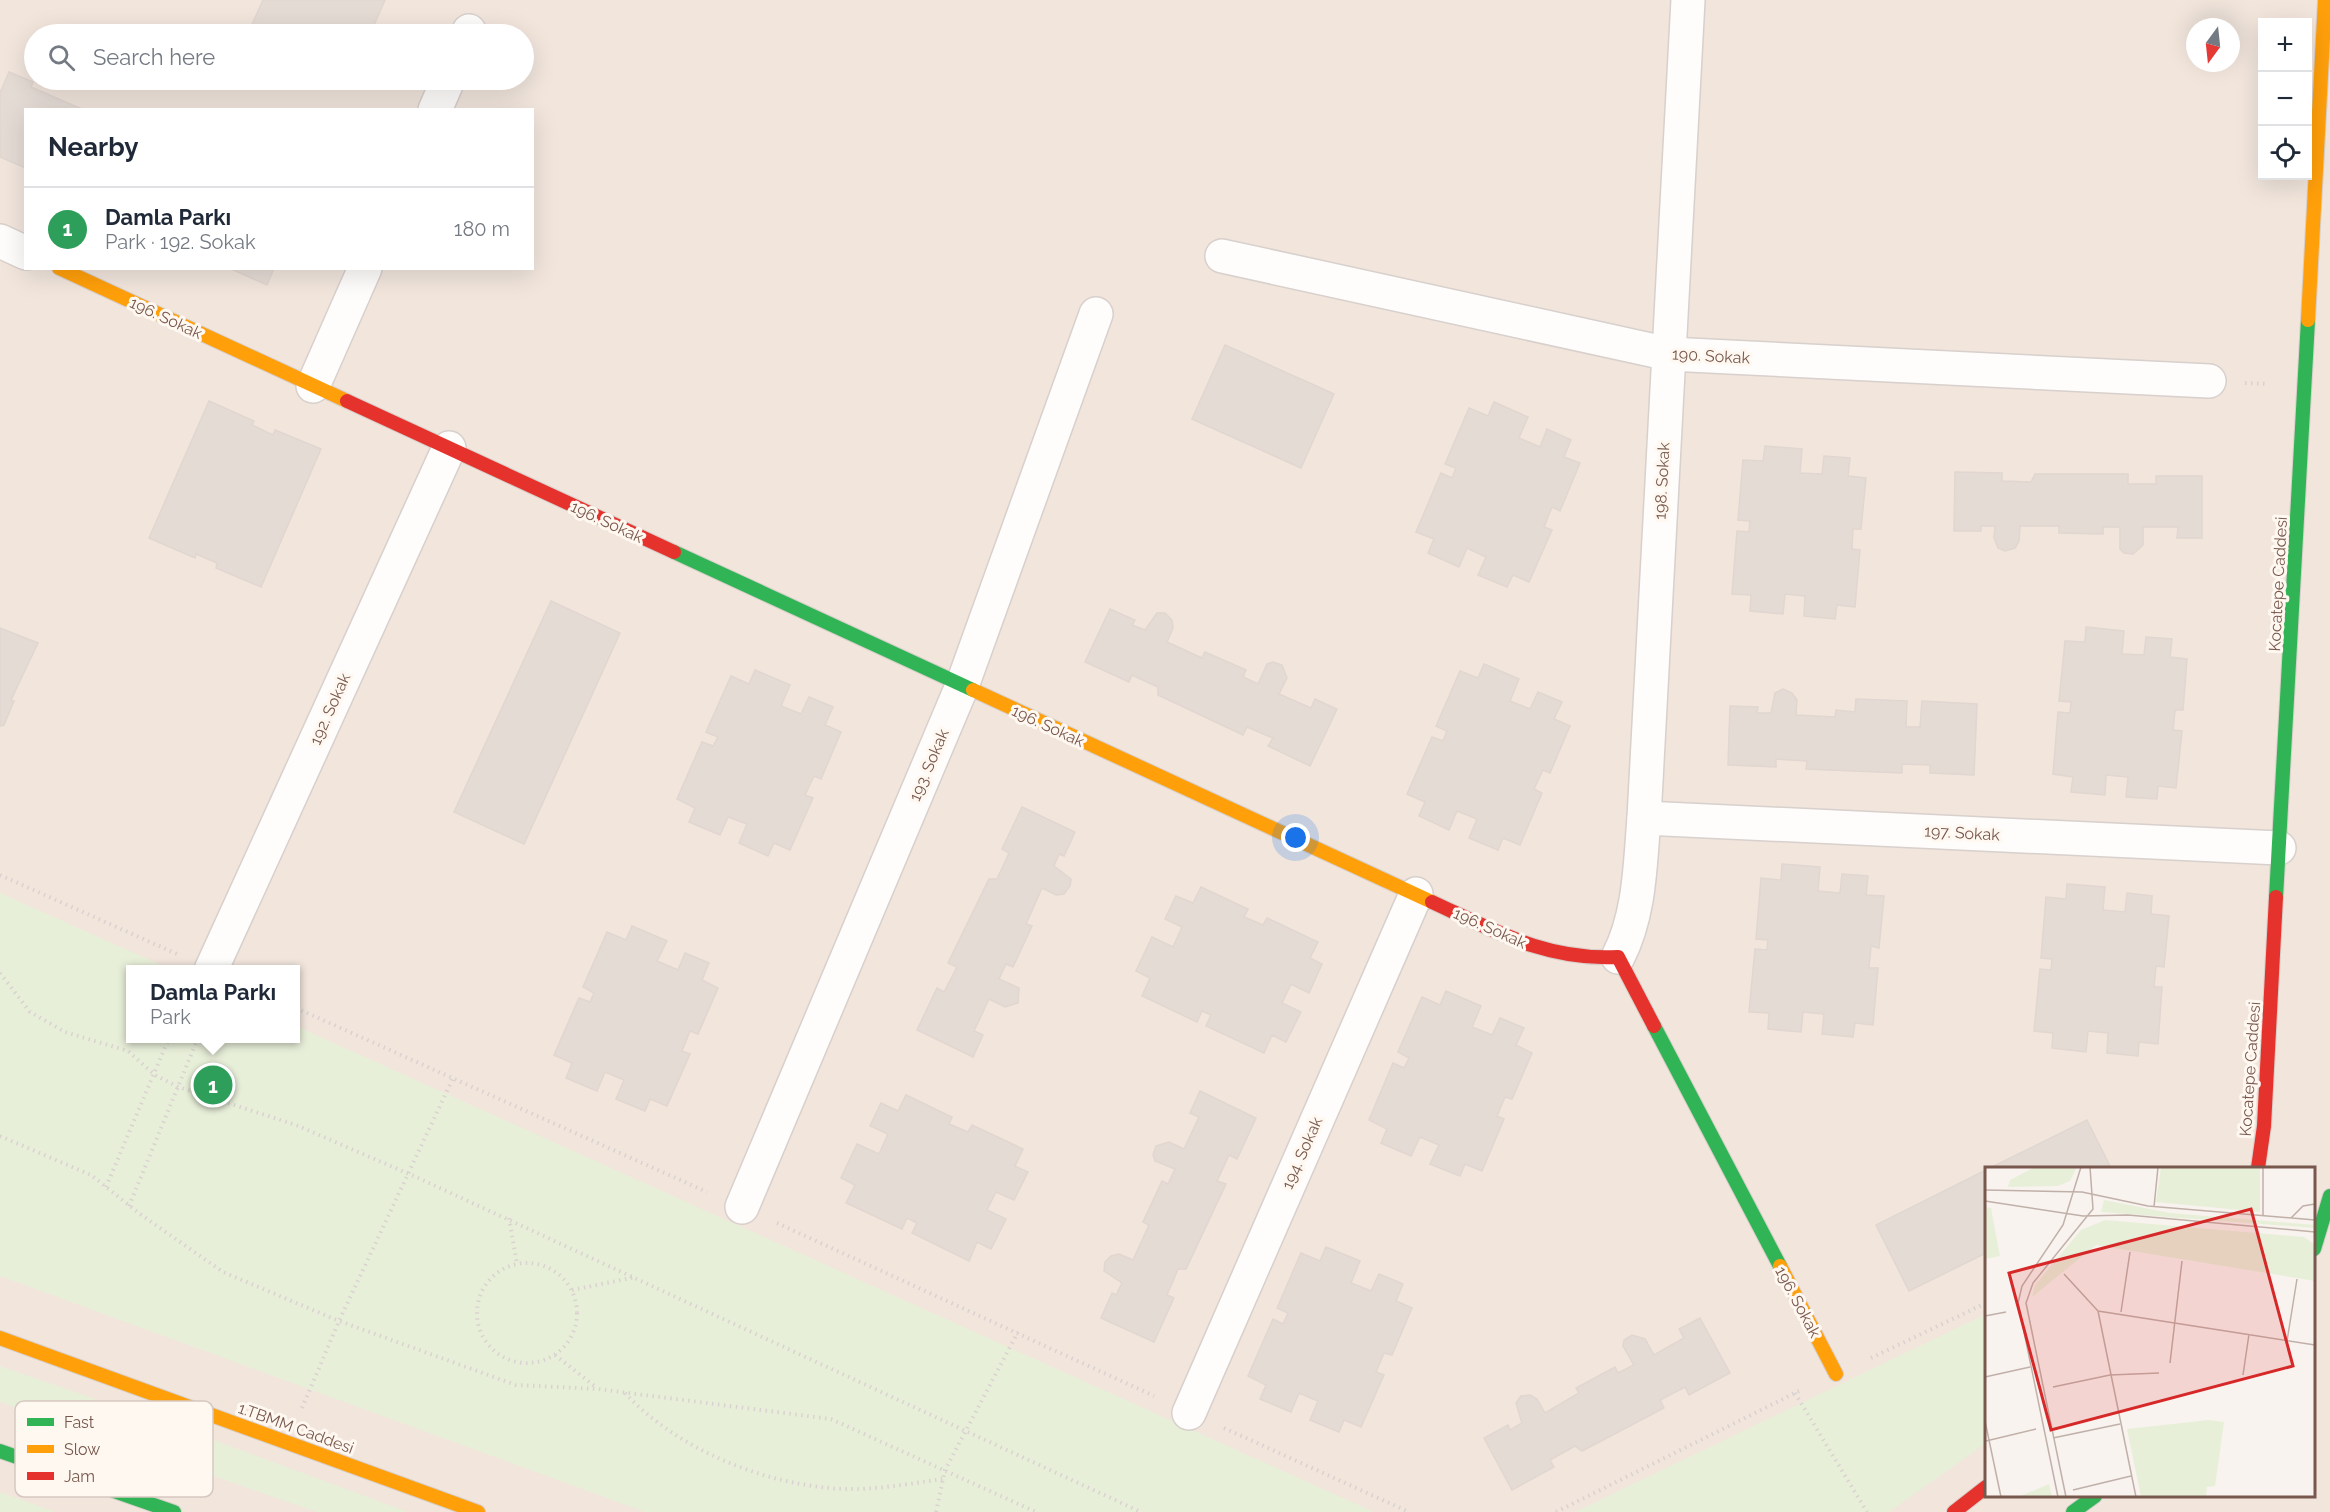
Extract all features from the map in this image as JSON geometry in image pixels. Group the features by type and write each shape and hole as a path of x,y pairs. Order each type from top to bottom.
{"street":[{"name":"198. Sokak","path":"1618,957 1628,938 1636,909 1644,818 1688,0"},
{"name":"Kocatepe Caddesi","path":"2258,1167 2264,1126 2325,0"},
{"path":"436,108 444,90"},
{"path":"0,241 24,252"},
{"name":"190. Sokak","path":"1222,256 1669,354 2209,381"},
{"name":"196. Sokak","path":"63,270 1527,946 1561,956 1590,960 1618,957 1836,1374"},
{"path":"313,386 364,270"},
{"name":"193. Sokak","path":"742,1208 962,686 1096,314"},
{"name":"192. Sokak","path":"199,964 449,448"},
{"name":"197. Sokak","path":"1644,818 2279,848"},
{"name":"194. Sokak","path":"1189,1413 1416,894"},
{"path":"2315,1243 2330,1196"},
{"name":"1.TBMM Caddesi","path":"0,1338 173,1401"},
{"name":"1.TBMM Caddesi","path":"213,1416 478,1512"},
{"path":"0,1451 15,1456"},
{"path":"1954,1512 1985,1488"},
{"path":"131,1497 174,1512"},
{"path":"2073,1512 2094,1497"}],"path":[{"path":"2209,381 2304,386"},
{"path":"0,875 199,964"},
{"path":"0,973 30,1012 65,1032 128,1051 155,1075 178,1087 296,1125 509,1218 964,1432 1141,1512"},
{"path":"300,1010 1018,1332 1189,1413 1409,1512"},
{"path":"106,1187 167,1043"},
{"path":"129,1206 196,1043"},
{"path":"288,1443 339,1321 453,1078"},
{"path":"0,1136 91,1175 129,1206 223,1272 339,1321 516,1385 598,1389 831,1419 1036,1512"},
{"path":"509,1218 517,1264"},
{"path":"536,1263 559,1274 572,1290 577,1309 576,1322 569,1340 555,1354 531,1364 511,1361 494,1352 479,1330 477,1304 480,1291 498,1271 517,1264 536,1263"},
{"path":"572,1290 636,1277"},
{"path":"1556,1512 1795,1393 1985,1303"},
{"path":"936,1512 945,1470 1018,1332"},
{"path":"555,1354 598,1389"},
{"path":"625,1392 642,1411 680,1438 734,1464 783,1479 829,1488 869,1488 943,1479"},
{"path":"1795,1393 1867,1512"}],"shaded area":[{"path":"0,0 2330,0 2330,1512 0,1512"}],"green space":[{"path":"0,893 161,965 126,965 126,1043 300,1043 300,1028 1374,1512 645,1512 0,1276"},
{"path":"1985,1314 1985,1444 1889,1512 1575,1512"},
{"path":"0,1366 101,1401 15,1401 15,1407 0,1402"},
{"path":"213,1440 408,1512 317,1512 213,1476"},
{"path":"0,1492 55,1512 0,1512"}],"building":[{"path":"263,0 385,0 374,24 252,24"},
{"path":"9,72 24,78 24,90 38,90 79,108 24,108 24,167 0,157 0,93"},
{"path":"233,270 273,270 267,285"},
{"path":"1225,345 1334,394 1301,468 1192,419"},
{"path":"209,401 254,421 252,425 273,435 275,430 321,449 261,587 216,568 217,563 196,554 195,558 149,538"},
{"path":"1494,402 1528,417 1519,438 1540,447 1547,429 1571,440 1564,457 1580,463 1560,511 1552,507 1544,527 1552,530 1529,582 1513,575 1507,587 1478,575 1486,557 1467,548 1459,567 1428,553 1434,539 1416,532 1441,473 1452,478 1456,468 1445,464 1469,408 1488,416"},
{"path":"1765,446 1802,449 1800,473 1822,474 1824,456 1850,458 1848,476 1866,478 1861,529 1853,529 1852,549 1860,550 1855,607 1837,605 1835,619 1804,616 1805,596 1785,594 1783,614 1750,611 1751,595 1732,594 1737,531 1749,532 1750,521 1738,520 1743,460 1763,461"},
{"path":"1955,472 2002,473 2002,481 2031,482 2035,474 2128,474 2128,484 2156,484 2156,476 2202,476 2202,538 2177,538 2178,527 2143,527 2143,545 2133,554 2124,553 2120,549 2120,527 2103,527 2103,534 2059,533 2059,526 2020,526 2019,541 2015,548 2005,551 1998,548 1994,538 1995,526 1981,526 1981,531 1954,531"},
{"path":"551,601 620,633 524,844 454,812"},
{"path":"1110,609 1135,620 1132,625 1145,630 1157,613 1165,613 1172,620 1173,628 1167,642 1202,658 1205,652 1246,670 1243,677 1258,684 1267,664 1273,662 1282,665 1287,678 1279,694 1311,708 1315,699 1337,709 1310,766 1268,746 1273,738 1247,727 1243,735 1158,695 1158,687 1132,675 1129,682 1085,662"},
{"path":"2086,627 2124,631 2122,654 2144,655 2146,637 2172,639 2170,657 2187,659 2183,710 2175,710 2173,730 2182,731 2176,788 2158,786 2157,799 2126,797 2128,777 2106,775 2105,795 2071,792 2073,777 2053,774 2058,712 2070,713 2071,702 2059,701 2065,641 2085,642"},
{"path":"0,628 38,643 11,700 14,701 4,725 0,726"},
{"path":"1484,664 1519,679 1510,701 1530,709 1538,692 1562,702 1554,719 1570,726 1550,773 1543,770 1534,789 1542,793 1520,845 1503,838 1498,850 1469,838 1477,819 1457,811 1449,830 1419,816 1425,802 1407,794 1432,737 1443,741 1447,731 1436,726 1460,671 1478,678"},
{"path":"755,670 790,685 781,706 801,714 809,697 833,707 825,725 841,732 821,779 814,776 805,795 813,798 790,850 774,843 768,856 739,843 747,824 728,817 720,835 689,822 695,808 677,799 702,742 713,746 718,737 706,732 731,676 749,684"},
{"path":"1783,689 1792,693 1797,700 1796,715 1835,717 1836,710 1855,712 1856,699 1907,701 1906,727 1920,727 1922,701 1977,704 1974,775 1930,773 1930,765 1902,764 1902,773 1806,769 1807,761 1776,759 1776,767 1728,765 1730,706 1758,707 1757,713 1771,713 1775,693"},
{"path":"1022,807 1075,832 1064,856 1059,854 1054,866 1071,879 1070,886 1064,894 1056,895 1042,888 1026,924 1032,926 1013,967 1006,964 999,979 1019,988 1018,1003 1005,1007 989,999 974,1031 983,1035 973,1057 917,1030 937,988 944,992 957,967 948,963 989,879 997,879 1009,853 1002,849"},
{"path":"1782,864 1820,867 1818,891 1840,893 1842,874 1868,876 1866,895 1884,896 1879,948 1871,946 1869,968 1878,968 1873,1025 1855,1023 1853,1037 1822,1034 1824,1014 1803,1012 1801,1032 1768,1029 1769,1013 1749,1012 1755,949 1767,950 1768,940 1756,939 1761,878 1781,880"},
{"path":"2067,884 2105,887 2103,910 2125,912 2127,893 2152,896 2151,914 2169,916 2164,967 2156,966 2154,987 2162,987 2158,1044 2139,1042 2138,1056 2107,1053 2108,1033 2088,1031 2086,1052 2052,1048 2053,1033 2034,1031 2040,969 2051,970 2052,959 2041,958 2046,897 2066,899"},
{"path":"1201,887 1248,909 1244,917 1263,925 1267,918 1318,942 1310,958 1322,964 1309,993 1291,984 1282,1003 1301,1012 1286,1042 1272,1035 1264,1053 1206,1026 1211,1015 1202,1011 1197,1022 1142,996 1150,978 1136,971 1152,937 1173,947 1182,927 1165,919 1176,896 1193,903"},
{"path":"632,926 667,941 657,961 678,970 685,953 709,963 702,980 718,988 698,1034 690,1031 682,1051 690,1054 667,1106 650,1099 645,1111 616,1099 624,1080 605,1072 597,1091 566,1078 572,1063 554,1055 579,998 590,1002 594,993 583,987 607,932 626,940"},
{"path":"1446,991 1481,1006 1472,1027 1492,1035 1500,1018 1524,1028 1516,1045 1532,1053 1512,1099 1505,1097 1497,1116 1504,1119 1482,1171 1465,1164 1460,1176 1430,1164 1439,1145 1420,1137 1411,1156 1381,1143 1387,1129 1369,1120 1393,1063 1404,1068 1409,1058 1398,1052 1422,997 1440,1005"},
{"path":"1200,1091 1256,1118 1237,1159 1229,1155 1217,1181 1226,1184 1186,1269 1178,1269 1167,1295 1174,1298 1154,1342 1101,1318 1112,1293 1116,1295 1122,1283 1104,1271 1105,1262 1111,1256 1119,1254 1133,1260 1149,1225 1143,1222 1162,1181 1168,1184 1175,1169 1155,1161 1153,1155 1156,1146 1169,1142 1184,1149 1199,1117 1190,1113"},
{"path":"906,1095 952,1117 949,1124 968,1132 972,1125 1023,1149 1015,1166 1028,1172 1014,1200 996,1192 987,1210 1006,1219 991,1249 977,1242 969,1261 912,1233 917,1223 907,1218 902,1229 846,1203 855,1185 841,1178 857,1144 879,1154 888,1134 870,1126 881,1103 898,1111"},
{"path":"2087,1120 2110,1167 1992,1167"},
{"path":"1985,1170 1985,1253 1909,1291 1876,1225"},
{"path":"1326,1247 1360,1261 1351,1283 1371,1291 1379,1274 1403,1284 1396,1301 1412,1308 1392,1355 1384,1353 1376,1372 1384,1375 1361,1427 1344,1420 1339,1432 1310,1420 1318,1401 1299,1393 1291,1412 1260,1399 1266,1385 1248,1376 1273,1319 1283,1324 1288,1313 1277,1308 1301,1253 1320,1261"},
{"path":"1700,1318 1730,1373 1689,1395 1685,1387 1660,1400 1664,1408 1582,1451 1575,1446 1550,1460 1554,1467 1512,1490 1484,1438 1508,1425 1510,1430 1522,1423 1516,1403 1521,1396 1530,1395 1537,1399 1545,1413 1579,1393 1576,1388 1615,1367 1618,1373 1634,1365 1623,1346 1624,1340 1632,1335 1645,1339 1654,1355 1684,1338 1679,1329"}],"traffic: fast":[{"path":"2276,897 2308,320"},
{"path":"674,552 973,690"},
{"path":"1654,1026 1780,1266"},
{"path":"2315,1246 2330,1196"},
{"path":"0,1451 15,1456"},
{"path":"131,1497 174,1512"},
{"path":"2073,1512 2094,1497"}],"traffic: slow":[{"path":"2308,320 2325,0"},
{"path":"63,270 347,401"},
{"path":"973,690 1432,902"},
{"path":"1780,1266 1836,1374"},
{"path":"0,1338 173,1401"},
{"path":"213,1416 478,1512"}],"traffic: jam":[{"path":"347,401 674,552"},
{"path":"2258,1167 2264,1126 2276,897"},
{"path":"1432,902 1500,933 1545,949 1592,957 1618,957 1654,1026"},
{"path":"1954,1512 1985,1488"}],"place":[{"name":"Damla Parkı","path":"213,1085"}]}
